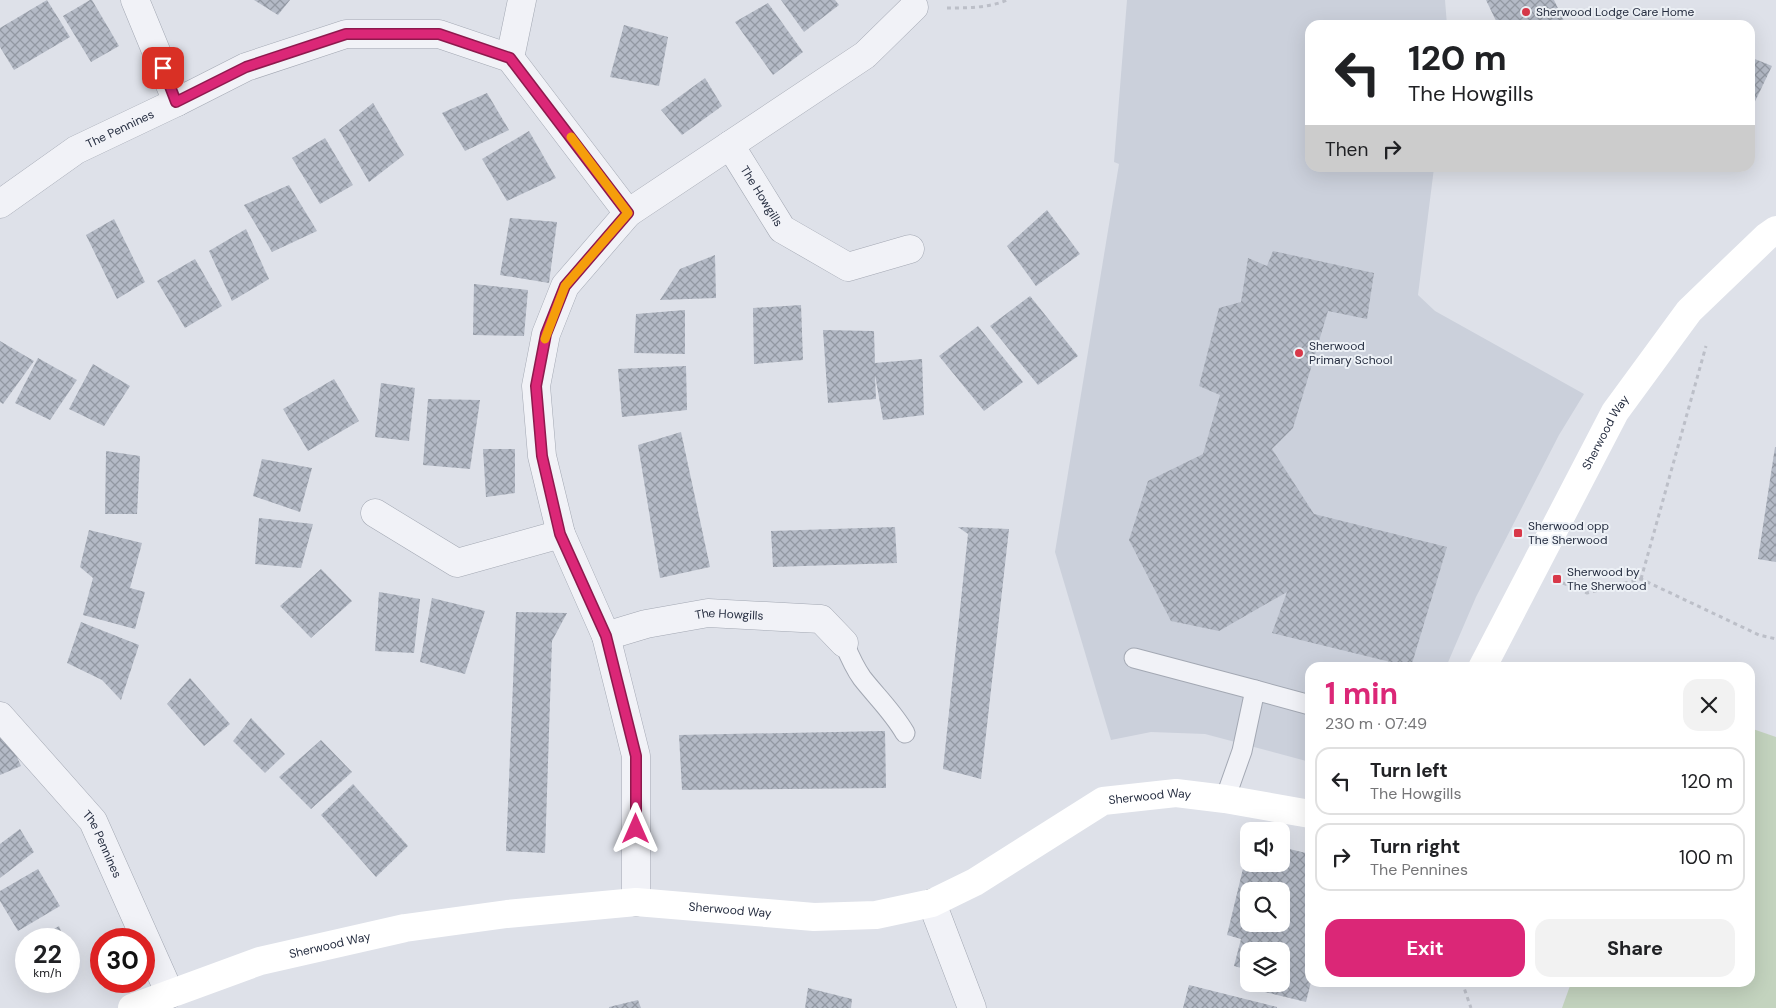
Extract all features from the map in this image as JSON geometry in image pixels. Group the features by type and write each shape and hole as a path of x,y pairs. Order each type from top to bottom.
{"street":[{"path":"135,0 176,102 246,67 346,34 439,34 510,58 628,213"},
{"path":"510,58 522,0"},
{"path":"636,902 636,756 606,636 560,534 542,456 536,386 546,334 565,286 628,213 865,55 914,7"},
{"name":"The Pennines","path":"0,204 76,150 176,102"},
{"name":"The Howgills","path":"730,145 782,229 848,267 910,249"},
{"name":"Sherwood Way","path":"1485,662 1615,412 1689,311 1766,236 1776,230"},
{"path":"375,513 457,563 560,534"},
{"name":"The Howgills","path":"606,636 646,624 708,613 820,618 844,643"},
{"name":"The Pennines","path":"0,716 94,821 170,994"},
{"name":"Sherwood Way","path":"132,1008 260,961 405,928 507,914 636,902 814,917 876,915 932,902 975,882 1103,801 1176,793 1225,799 1305,813"},
{"path":"932,902 972,1008"}],"lane":[{"path":"844,643 854,666 897,719 905,733"},
{"path":"1134,658 1305,703"},
{"path":"1225,799 1242,751 1255,690"}],"path":[{"path":"914,7 968,8 1000,4 1008,0"},
{"path":"1641,579 1707,342"},
{"path":"1533,571 1587,593 1641,579 1759,635 1776,639"},
{"path":"1464,987 1471,1008"}],"shaded area":[{"name":"Sherwood Primary School","path":"1127,0 1445,0 1447,20 1305,20 1305,172 1433,172 1418,295 1435,311 1584,394 1559,435 1476,597 1448,662 1305,662 1305,761 1205,734 1151,732 1111,740 1055,552 1119,164 1114,162"}],"green space":[{"path":"1755,730 1776,737 1776,1008 1562,1008 1570,987 1755,987"}],"building":[{"path":"47,0 70,37 14,70 0,47 0,28"},
{"path":"92,0 119,46 91,62 63,16"},
{"path":"254,0 290,0 278,15"},
{"path":"781,0 835,0 839,5 804,32"},
{"name":"Sherwood Lodge Care Home","path":"1486,0 1554,0 1564,20 1496,20"},
{"path":"768,3 803,52 773,75 735,22"},
{"path":"624,25 668,37 659,86 610,77"},
{"path":"1755,59 1772,66 1755,102"},
{"path":"705,78 722,106 682,135 661,110"},
{"path":"487,93 509,130 465,151 442,113"},
{"path":"373,103 404,155 369,182 339,130"},
{"path":"529,131 556,178 507,201 482,159"},
{"path":"325,138 353,185 320,204 292,158"},
{"path":"289,185 317,231 272,252 244,205"},
{"path":"1047,210 1080,254 1036,286 1007,246"},
{"path":"510,218 557,222 549,283 500,275"},
{"path":"114,219 145,282 117,299 86,235"},
{"path":"246,229 269,279 232,301 209,251"},
{"name":"Sherwood Primary School","path":"1273,251 1374,273 1367,319 1328,311 1293,428 1272,449 1314,514 1447,547 1412,662 1391,662 1272,633 1287,592 1219,631 1171,621 1129,540 1148,481 1203,454 1220,395 1199,386 1219,308 1241,302 1248,258 1267,266"},
{"path":"715,255 716,298 660,300 680,269"},
{"path":"195,259 222,306 185,328 157,281"},
{"path":"474,284 528,290 524,336 473,335"},
{"path":"1030,296 1078,356 1038,385 990,326"},
{"path":"801,305 803,360 754,364 753,308"},
{"path":"685,310 685,354 634,353 636,314"},
{"path":"978,326 1023,382 984,411 939,356"},
{"path":"823,330 874,331 875,363 922,359 924,415 883,420 875,375 876,399 828,403"},
{"path":"0,341 34,361 3,404 0,402"},
{"path":"38,358 77,380 50,420 15,403"},
{"path":"93,364 130,386 104,426 69,409"},
{"path":"686,366 687,410 622,417 618,369"},
{"path":"334,379 359,421 308,451 283,409"},
{"path":"381,383 415,388 409,441 375,437"},
{"path":"428,399 480,400 470,469 423,465"},
{"path":"681,432 710,567 660,578 638,445"},
{"path":"1776,447 1776,562 1758,559"},
{"path":"483,449 515,449 515,493 486,497"},
{"path":"106,451 140,456 137,514 105,514"},
{"path":"262,459 312,468 300,512 253,496"},
{"path":"259,518 313,524 301,568 255,564"},
{"path":"895,527 897,563 773,567 771,531"},
{"path":"958,527 1009,529 981,779 943,769 968,534"},
{"path":"89,530 142,543 130,588 145,592 135,629 83,615 93,578 80,567"},
{"path":"321,569 352,601 311,638 280,606"},
{"path":"379,592 420,599 414,653 375,651"},
{"path":"432,598 485,611 465,674 420,662"},
{"path":"516,612 567,613 552,641 545,853 506,851"},
{"path":"81,622 139,645 121,700 102,680 67,663"},
{"path":"190,678 230,724 204,746 167,704"},
{"path":"251,718 285,754 265,773 233,741"},
{"path":"3,725 21,766 0,775 0,727"},
{"path":"885,731 886,788 682,790 679,735"},
{"path":"321,740 352,772 311,809 279,777"},
{"path":"353,784 408,846 376,877 321,815"},
{"path":"20,829 34,852 0,878 0,844"},
{"path":"1290,849 1305,853 1305,987 1310,987 1306,1002 1264,992 1290,992 1290,942 1240,942 1241,939 1227,935 1242,872 1290,872"},
{"path":"38,869 60,906 23,928 16,928 0,901 0,891"},
{"path":"1240,943 1240,968 1234,966"},
{"path":"1189,985 1277,1007 1277,1008 1183,1008"},
{"path":"808,988 852,999 851,1008 805,1008"},
{"path":"638,1000 641,1008 609,1008 609,1007"}],"slow traffic":[{"path":"545,339 565,286 628,213 571,137"}],"place":[{"name":"Sherwood Lodge Care Home","path":"1526,12"},
{"name":"Sherwood Primary School","path":"1299,353"},
{"name":"Sherwood opp The Sherwood","path":"1518,533"},
{"name":"Sherwood by The Sherwood","path":"1557,579"}],"route":[{"path":"163,68 176,102 246,67 346,34 439,34 510,58 628,213 565,286 546,334 536,386 542,456 560,534 606,636 636,756 636,829"}]}
